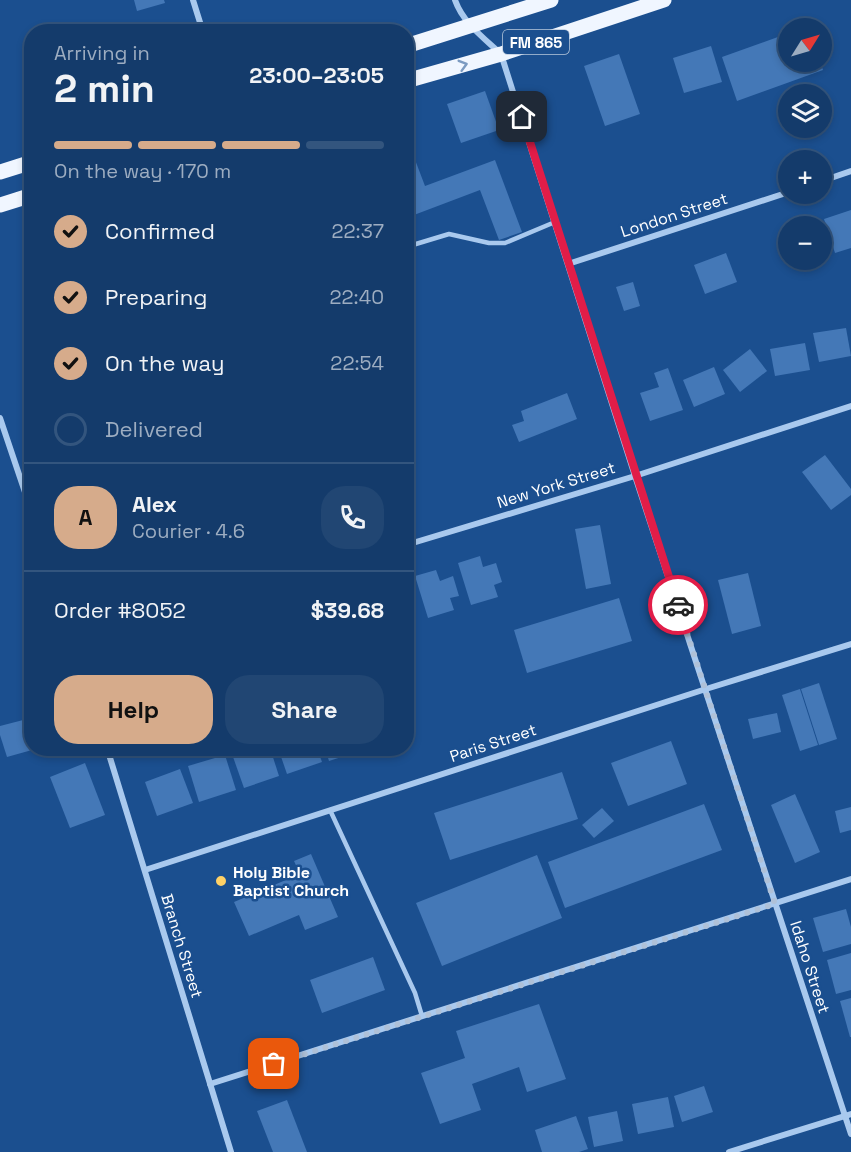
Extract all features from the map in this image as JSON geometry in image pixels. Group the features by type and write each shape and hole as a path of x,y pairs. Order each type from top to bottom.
{"main road":[{"name":"FM 865","path":"414,44 551,0"},
{"name":"FM 865","path":"414,79 501,54 664,0"},
{"path":"0,172 24,164"},
{"path":"0,206 24,198"}],"street":[{"path":"193,0 200,24"},
{"name":"Idaho Street","path":"455,0 458,10 471,26 501,54 635,476 775,904 848,1115 851,1134"},
{"path":"832,178 851,171"},
{"name":"London Street","path":"568,264 778,196"},
{"name":"New York Street","path":"414,543 635,476 851,406"},
{"path":"0,418 3,439 24,493"},
{"name":"Paris Street","path":"145,870 851,644"},
{"name":"Branch Street","path":"109,756 231,1152"},
{"path":"210,1084 851,879"},
{"path":"729,1152 848,1115"}],"lane":[{"path":"414,245 449,234 489,243 505,243 555,222"},
{"path":"330,810 415,993 422,1016"}],"building":[{"path":"134,0 164,0 165,3 137,11"},
{"path":"778,37 778,72 817,72 778,84 778,86 737,101 722,57"},
{"path":"711,46 722,82 684,93 673,58"},
{"path":"619,54 640,114 605,126 584,66"},
{"path":"485,91 499,130 461,143 447,104"},
{"path":"414,157 425,186 495,160 522,232 499,240 480,190 414,215"},
{"path":"851,210 851,248 835,253 832,244 832,216"},
{"path":"726,253 737,282 705,294 694,265"},
{"path":"633,282 640,306 624,311 616,287"},
{"path":"846,328 851,356 819,362 813,333"},
{"path":"805,343 810,370 775,376 770,349"},
{"path":"750,349 767,371 740,392 723,370"},
{"path":"714,367 725,394 694,407 683,380"},
{"path":"668,368 683,410 650,421 640,393 659,387 654,373"},
{"path":"567,393 577,419 519,442 512,425 524,421 521,411"},
{"path":"825,455 851,489 851,495 831,510 802,472"},
{"path":"600,525 611,584 586,589 575,529"},
{"path":"480,556 483,567 496,563 502,582 494,585 498,597 471,605 458,563"},
{"path":"436,570 440,581 453,576 459,596 450,598 454,610 428,618 415,576"},
{"path":"748,573 761,626 732,634 718,580"},
{"path":"619,598 632,641 527,673 514,630"},
{"path":"819,683 837,739 819,745 801,689"},
{"path":"800,689 818,745 800,751 782,695"},
{"path":"777,713 781,732 753,739 748,719"},
{"path":"24,720 24,752 7,757 0,735 0,726"},
{"path":"671,741 687,784 628,806 611,763"},
{"path":"225,756 236,790 199,802 188,766"},
{"path":"233,756 273,756 279,776 244,788"},
{"path":"281,756 320,756 322,762 287,774"},
{"path":"327,756 344,756 329,761"},
{"path":"85,763 105,815 70,828 50,777"},
{"path":"180,769 193,803 157,816 145,782"},
{"path":"562,772 578,819 450,860 434,813"},
{"path":"795,794 820,852 795,863 771,805"},
{"path":"704,804 722,850 565,908 548,862"},
{"path":"851,807 851,830 840,833 835,811"},
{"path":"602,808 614,821 594,838 582,825"},
{"path":"311,854 338,917 305,930 299,915 249,936 234,902 300,874 294,861"},
{"path":"537,855 562,918 442,966 416,903"},
{"path":"846,909 851,927 851,944 823,952 813,918"},
{"path":"851,953 851,990 836,994 827,960"},
{"path":"373,957 385,990 322,1013 310,980"},
{"path":"851,998 851,1037 850,1037 840,1001"},
{"path":"539,1004 566,1079 527,1092 519,1067 472,1084 481,1110 440,1124 421,1073 465,1058 456,1031"},
{"path":"704,1086 713,1112 682,1122 674,1096"},
{"path":"668,1097 674,1127 638,1134 632,1104"},
{"path":"287,1100 307,1152 273,1152 257,1111"},
{"path":"617,1111 623,1141 594,1147 588,1117"},
{"path":"576,1116 588,1149 579,1152 542,1152 535,1130"}],"way so far":[{"path":"274,1064 775,904 678,605"}],"place":[{"name":"Holy Bible Baptist Church","path":"221,881"}],"route":[{"path":"522,117 678,605"}]}
